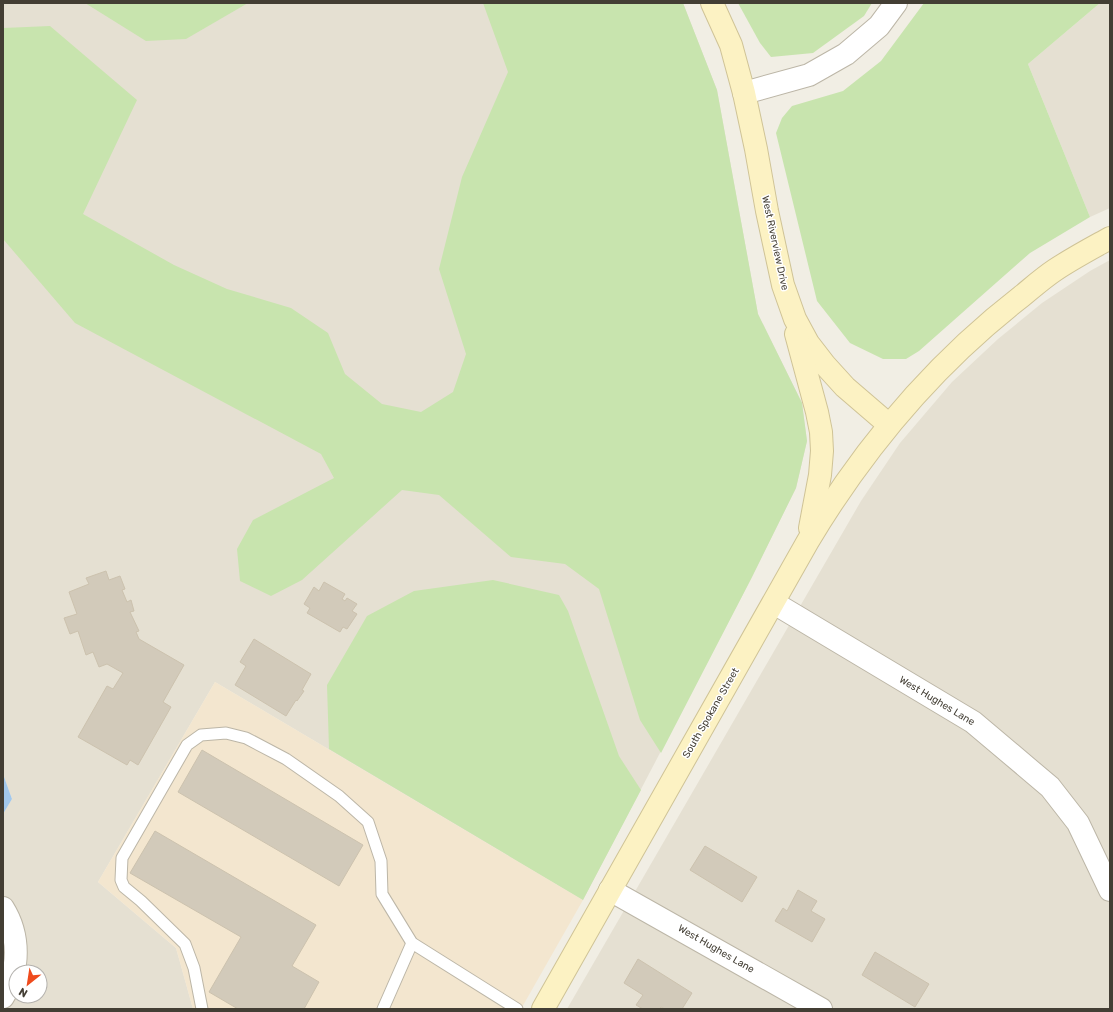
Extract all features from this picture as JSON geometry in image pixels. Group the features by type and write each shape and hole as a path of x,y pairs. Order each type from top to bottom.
{"street":[{"name":"West Riverview Drive","path":"712,3 731,45 744,93 783,285 795,319 808,344 825,365 845,387 888,424"},
{"path":"744,93 809,75 846,54 879,26 896,3"},
{"path":"888,424 946,361 995,317 1055,270 1110,238"},
{"path":"783,285 821,432 822,451 820,475 808,541"},
{"name":"South Spokane Street","path":"543,1009 808,541 861,460 888,424"},
{"name":"West Hughes Lane","path":"774,603 973,722 1050,787 1078,823 1110,890"},
{"name":"West Hughes Lane","path":"610,890 821,1009"},
{"path":"3,908 13,928 16,944 16,960 13,975 3,997"}],"lane":[{"path":"202,1009 194,968 185,944 124,886 121,880 122,858 187,745 201,736 226,733 246,738 286,759 339,796 368,822 381,861 382,894 412,943 517,1009"},
{"path":"383,1009 412,943"}],"shaded area":[{"path":"3,3 683,3 717,90 758,314 802,403 807,441 796,488 751,579 583,900 215,682 98,882 176,948 193,1009 3,1009 3,814 12,799 3,774"},
{"path":"1100,3 1110,3 1110,208 1090,217 1028,64"},
{"path":"1110,260 1110,1009 567,1009 861,501 900,443 952,382 998,339 1042,303 1090,271"},
{"path":"215,682 583,900 521,1009 193,1009 176,948 98,882"}],"green space":[{"path":"85,3 248,3 186,39 146,41"},
{"path":"483,3 683,3 717,90 758,314 802,403 807,441 796,488 751,579 661,753 640,720 599,589 565,564 511,557 439,495 402,490 302,580 271,596 240,581 237,549 253,520 334,478 321,454 75,323 3,239 3,28 50,26 137,100 83,214 174,265 227,289 291,308 328,333 345,374 382,404 421,412 453,392 466,354 439,269 462,177 508,72"},
{"path":"738,3 872,3 864,16 813,53 771,57 760,43"},
{"path":"924,3 1100,3 1028,64 1090,217 1030,253 919,351 906,359 883,359 850,343 817,301 776,133 782,118 792,106 843,91 881,61"},
{"path":"493,580 559,595 568,611 619,756 641,790 583,900 329,749 327,685 367,616 414,591"}],"water":[{"path":"3,774 12,799 3,814"}],"building":[{"path":"106,571 109,580 120,576 125,589 122,590 127,602 131,600 134,611 130,612 139,631 136,632 139,639 184,665 163,702 171,707 138,765 130,760 127,765 78,737 107,686 113,689 123,673 107,664 99,667 93,652 86,655 78,631 70,634 64,618 77,614 69,592 89,584 86,578"},
{"path":"324,582 345,594 342,599 345,601 347,598 357,604 352,611 357,614 347,629 343,627 340,632 307,613 310,608 304,604 314,587 319,591"},
{"path":"254,639 311,674 302,690 304,691 297,701 296,700 286,716 235,685 246,666 240,662"},
{"path":"202,750 363,845 339,886 178,792"},
{"path":"155,831 316,925 292,966 319,982 304,1009 238,1009 209,992 241,937 130,873"},
{"path":"705,846 757,877 742,902 690,870"},
{"path":"798,890 817,901 811,911 825,919 812,942 775,921 783,908 787,911"},
{"path":"875,952 929,984 915,1007 862,975"},
{"path":"638,959 692,993 682,1009 665,1009 661,1007 659,1009 643,1009 636,1005 643,995 624,983"}]}
